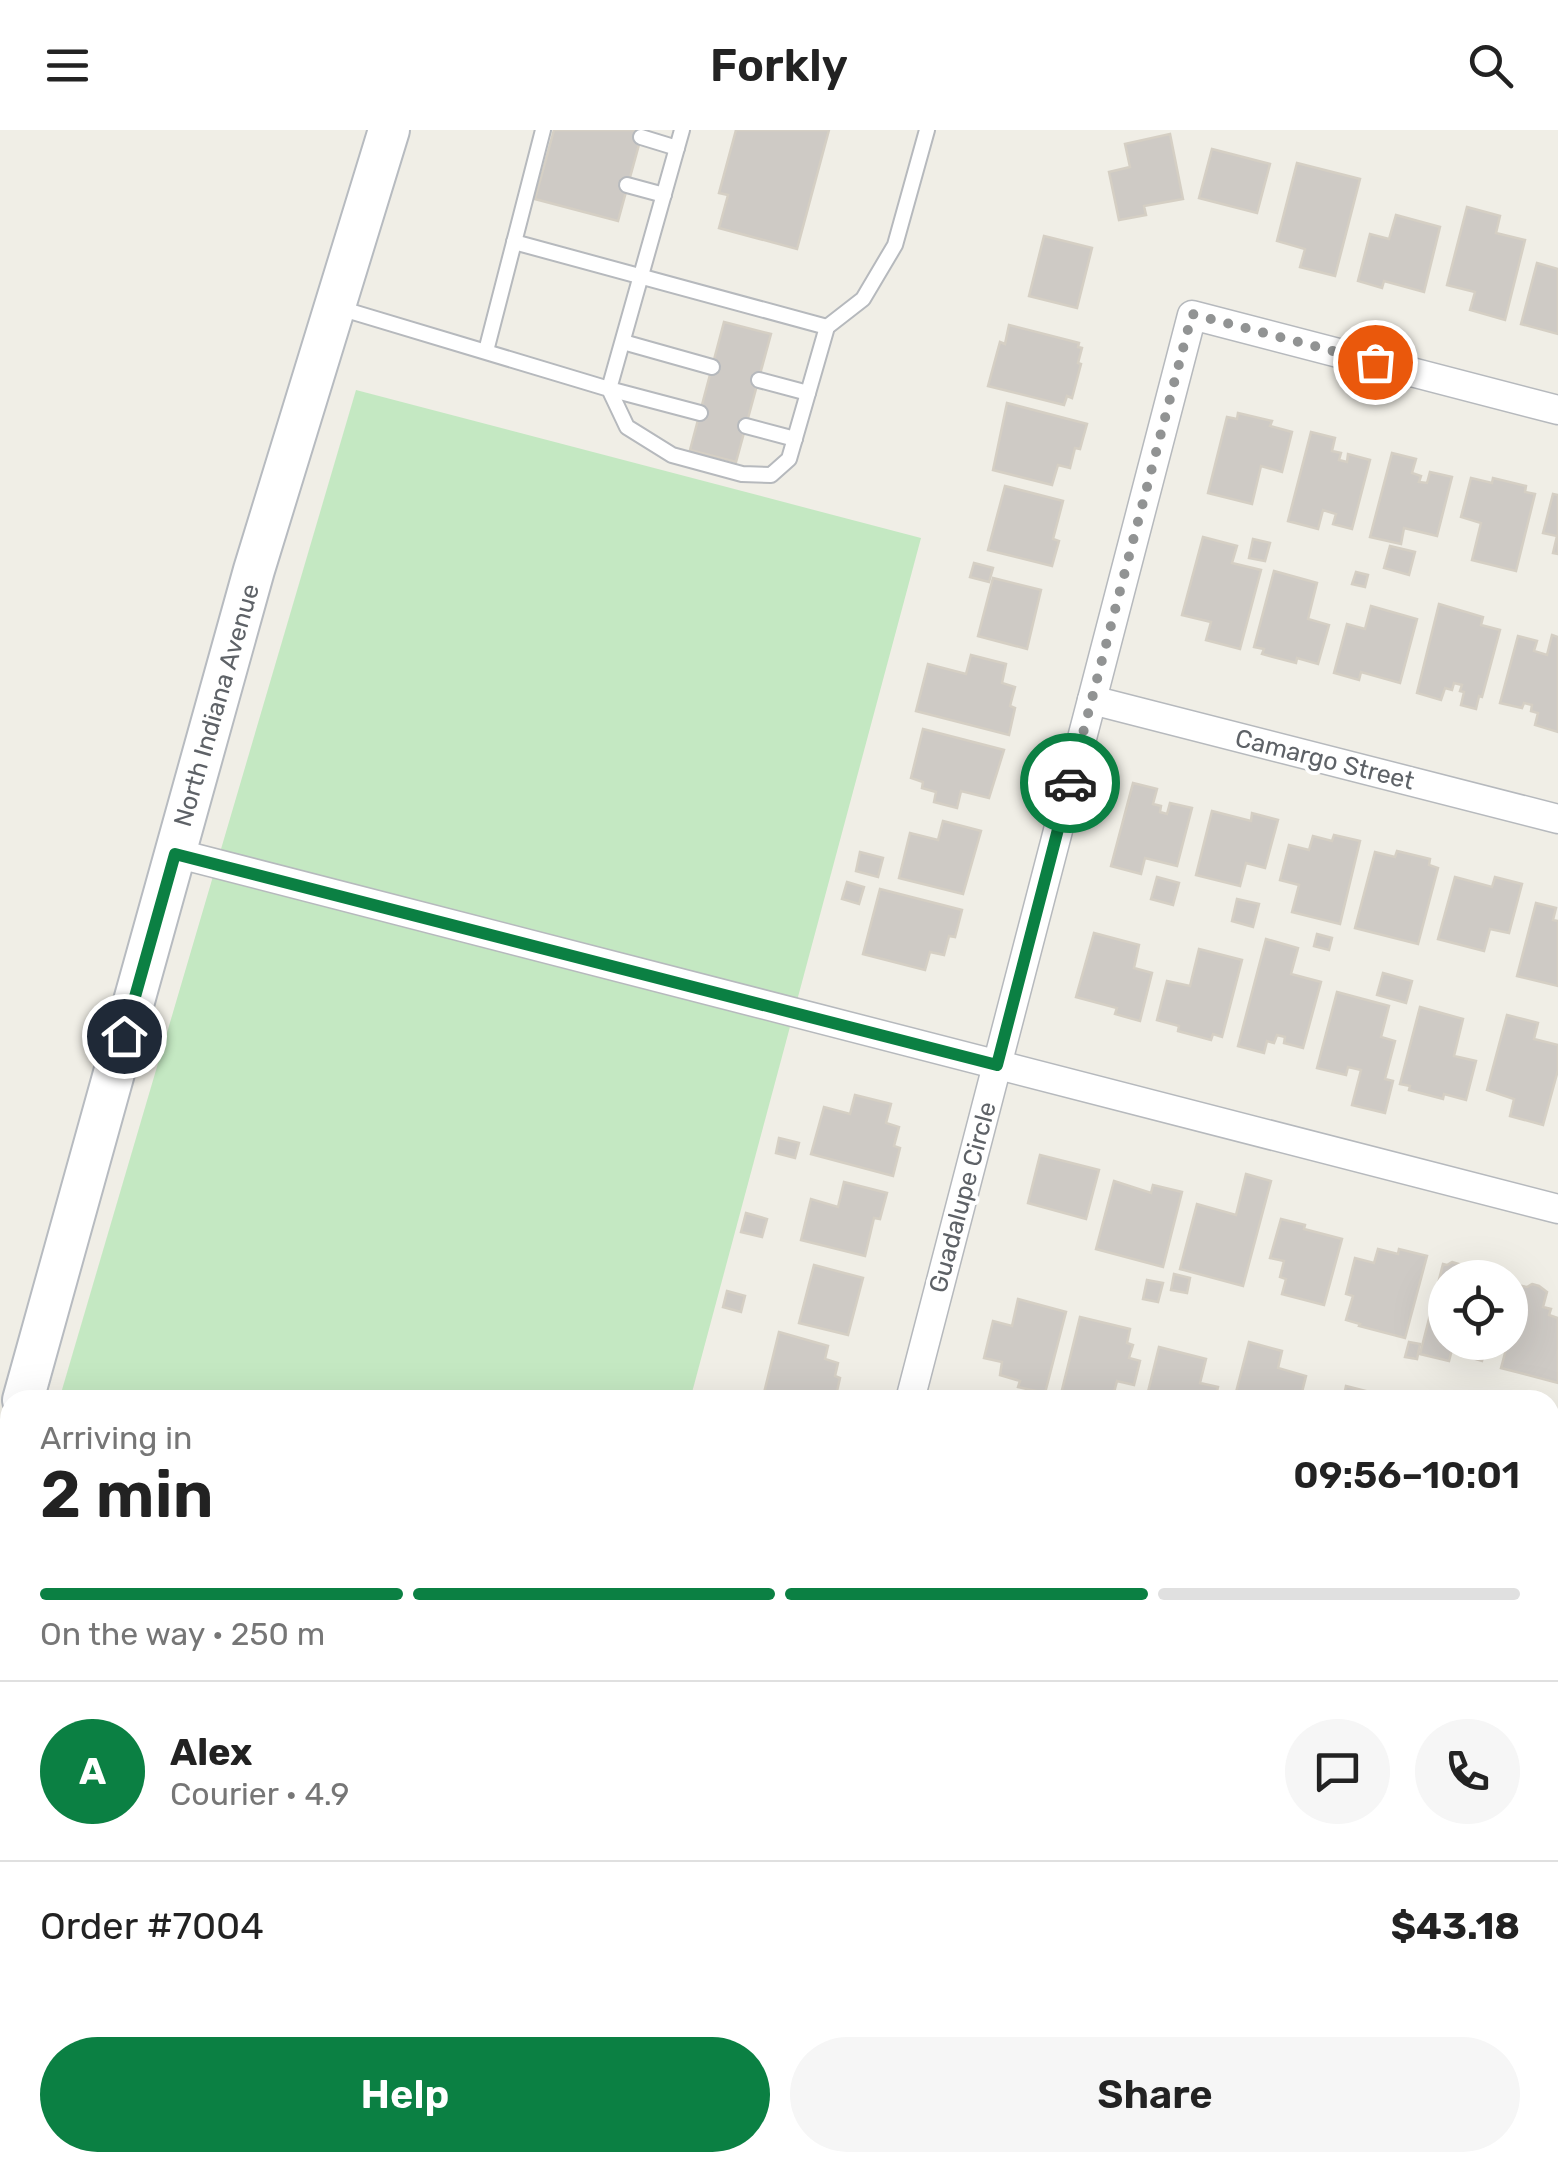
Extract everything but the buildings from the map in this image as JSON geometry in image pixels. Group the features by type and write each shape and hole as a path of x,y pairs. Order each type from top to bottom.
{"main road":[{"name":"North Indiana Avenue","path":"25,1390 254,570 389,130"}],"street":[{"name":"Guadalupe Circle","path":"913,1390 1192,314 1558,410"},
{"name":"Camargo Street","path":"1092,700 1558,819"},
{"path":"175,854 1558,1209"}],"lane":[{"path":"486,352 540,160 543,130"},
{"path":"682,130 610,389 627,427 672,456 742,474 771,475 789,459 827,327 864,299 895,245 928,130"},
{"path":"641,137 678,148"},
{"path":"627,185 664,196"},
{"path":"514,242 827,327"},
{"path":"335,307 700,413"},
{"path":"623,342 712,367"},
{"path":"759,380 808,392"},
{"path":"746,426 795,439"}],"green space":[{"path":"356,390 921,538 693,1390 62,1390"}],"way so far":[{"path":"1070,783 1192,314 1375,362"}],"route":[{"path":"124,1036 175,854 997,1065 1070,783"}]}
